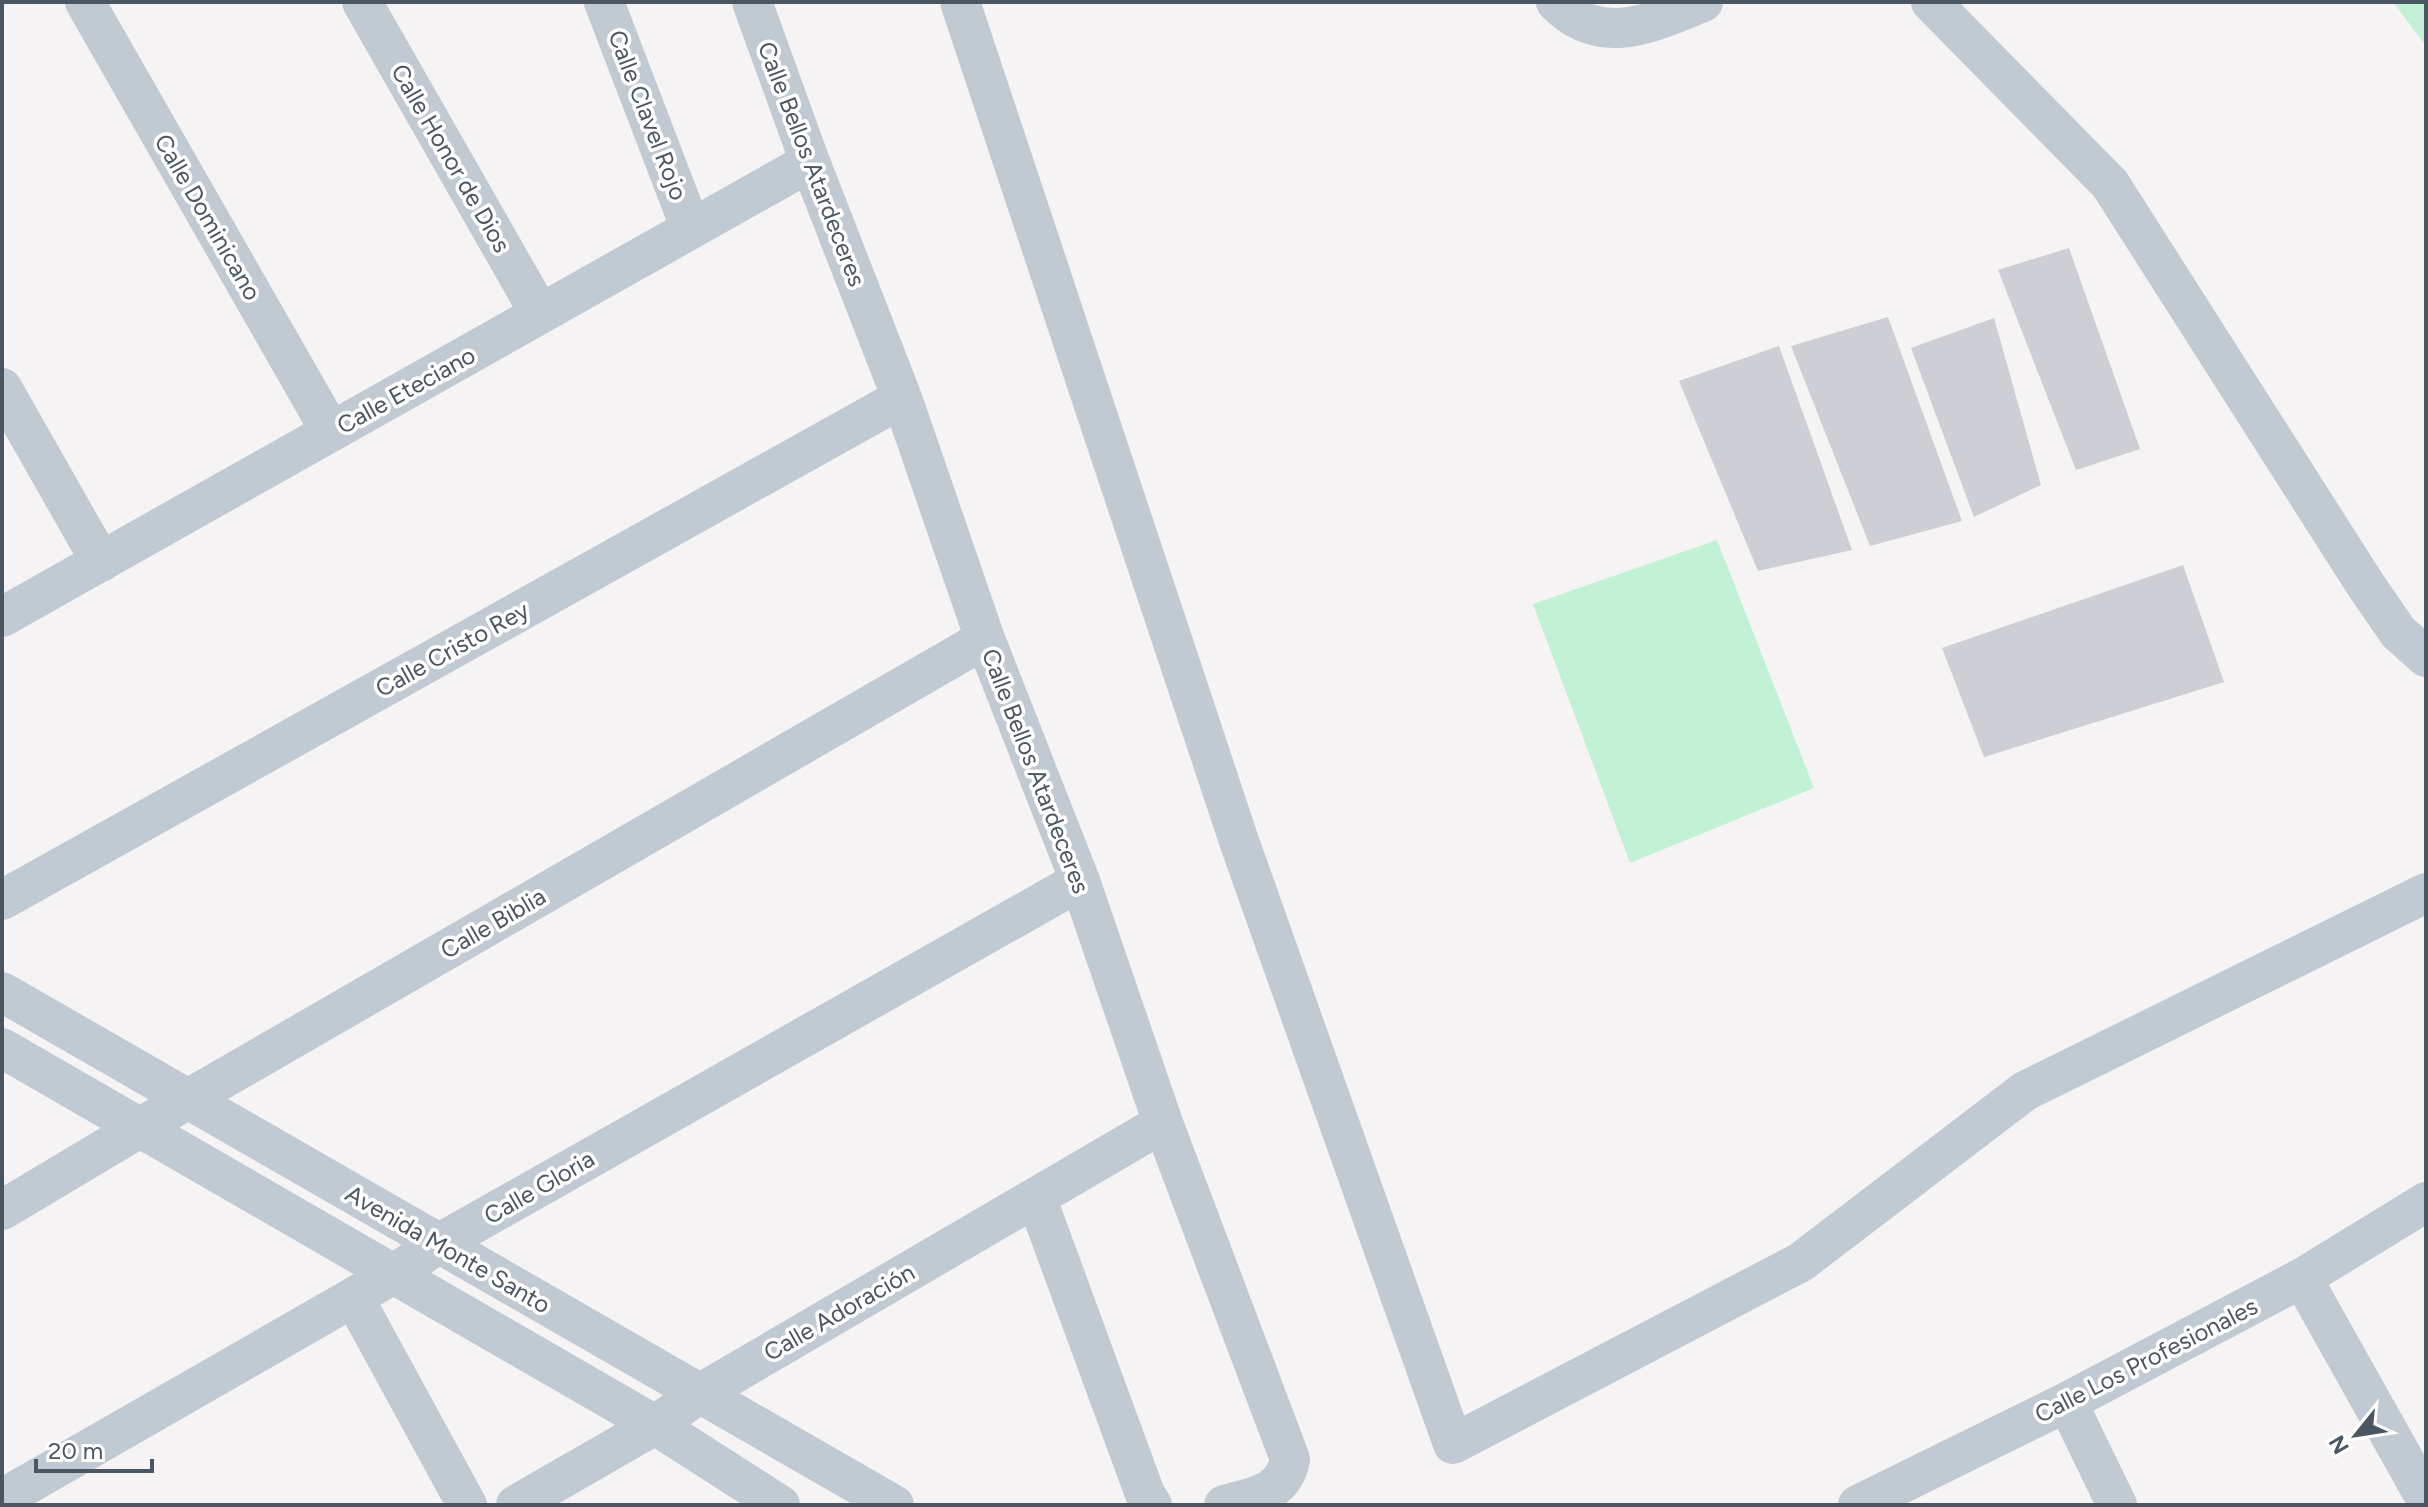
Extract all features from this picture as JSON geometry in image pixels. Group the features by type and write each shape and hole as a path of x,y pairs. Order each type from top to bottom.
{"street":[{"name":"Calle Dominicano","path":"85,2 331,432"},
{"name":"Calle Honor de Dios","path":"362,2 540,314"},
{"name":"Calle Clavel Rojo","path":"604,2 691,229"},
{"name":"Calle Bellos Atardeceres","path":"752,2 810,162 902,398 985,639 1080,881 1163,1123 1290,1459 1286,1475 1276,1488 1224,1505"},
{"path":"960,2 1240,844 1453,1444 1801,1262 2025,1091 2426,893"},
{"path":"1556,2 1578,18 1614,29 1652,23 1703,2"},
{"path":"1931,2 2110,184 2365,584 2398,632 2426,657"},
{"name":"Calle Eteciano","path":"2,617 810,162"},
{"path":"2,388 101,562"},
{"name":"Calle Cristo Rey","path":"2,900 902,398"},
{"name":"Calle Biblia","path":"2,1210 188,1099 985,639"},
{"name":"Calle Gloria","path":"2,1499 354,1298 438,1244 1080,881"},
{"name":"Avenida Monte Santo","path":"2,992 894,1505"},
{"name":"Avenida Monte Santo","path":"2,1048 655,1425 780,1505"},
{"name":"Calle Adoración","path":"516,1505 655,1425 699,1394 1163,1123"},
{"path":"1036,1197 1145,1494 1152,1505"},
{"name":"Calle Los Profesionales","path":"1858,1505 2067,1402 2302,1278 2426,1202"},
{"path":"2302,1278 2426,1499"},
{"path":"354,1298 467,1505"},
{"path":"2067,1402 2117,1505"}],"green space":[{"path":"2393,2 2426,2 2426,46"},
{"path":"1717,540 1814,788 1630,863 1533,604"}],"building":[{"path":"2069,248 2140,449 2076,470 1998,270"},
{"path":"1888,317 1962,521 1870,546 1791,346"},
{"path":"1994,318 2041,485 1974,517 1911,348"},
{"path":"1779,346 1852,550 1758,571 1679,381"},
{"path":"2183,565 2224,682 1984,757 1942,648"}]}
